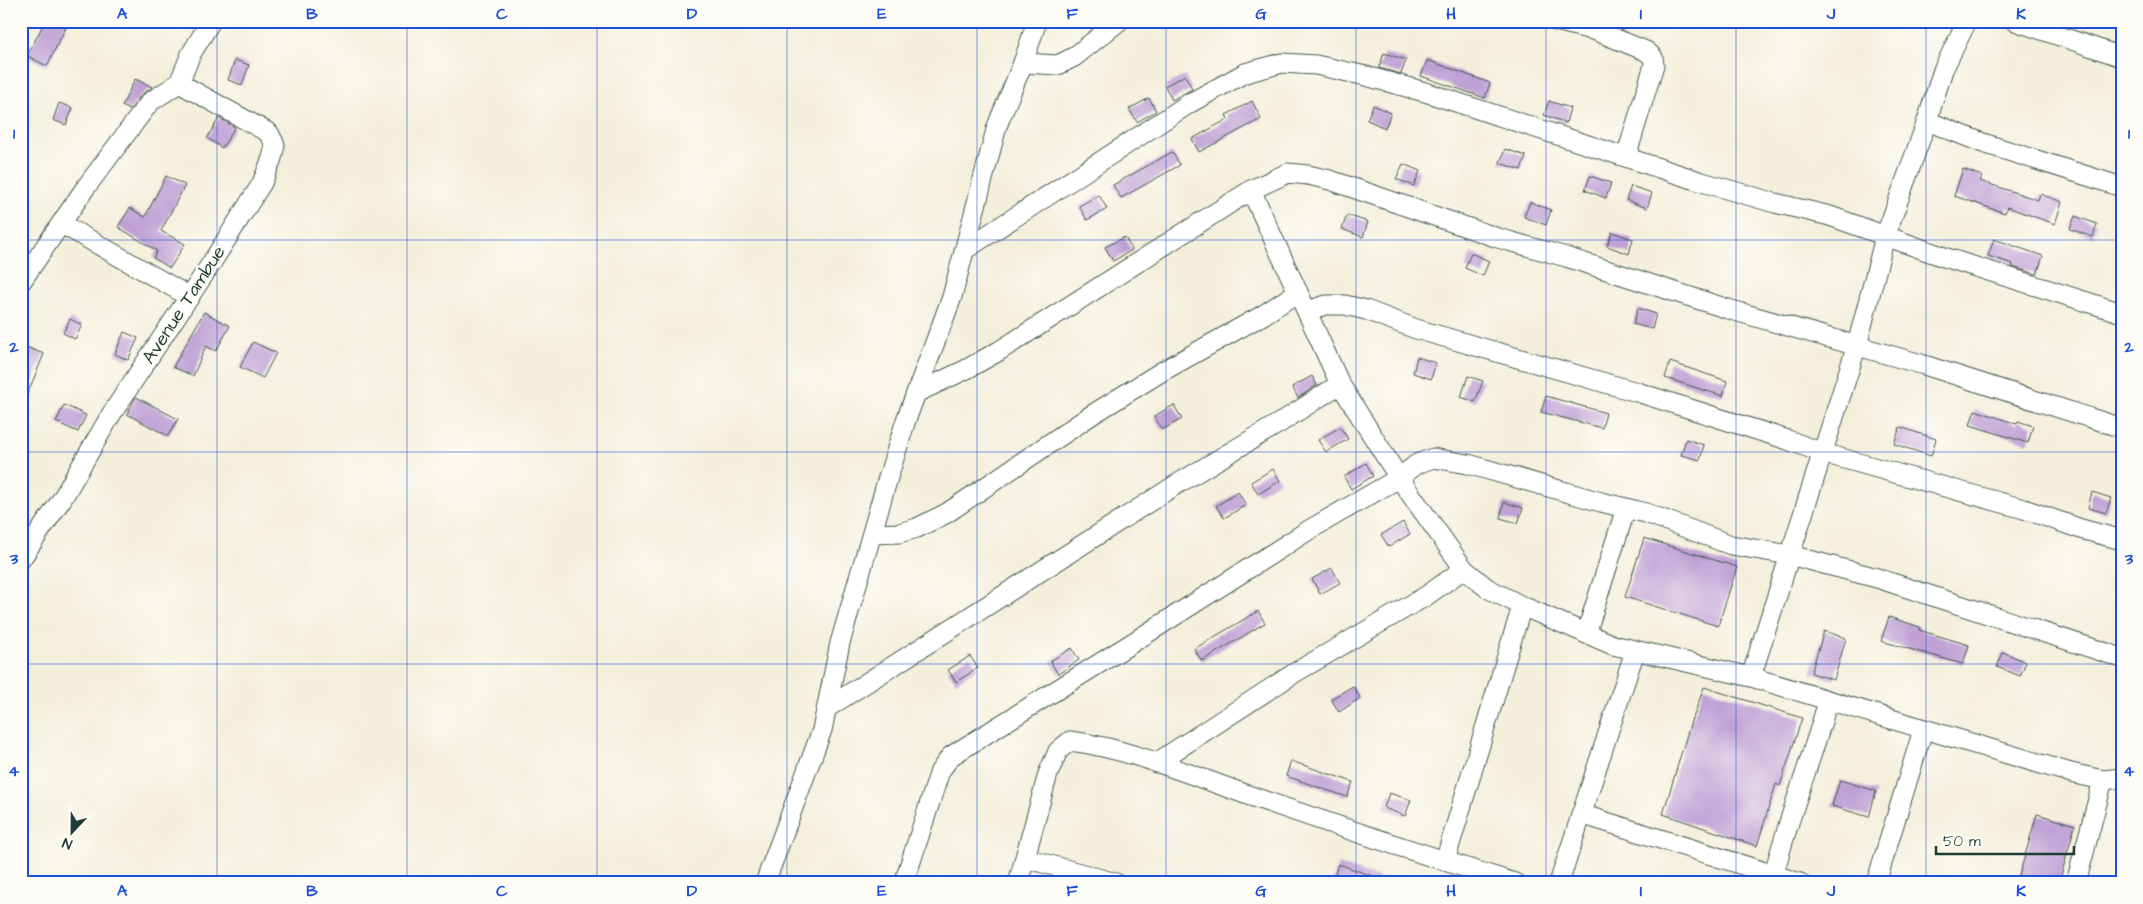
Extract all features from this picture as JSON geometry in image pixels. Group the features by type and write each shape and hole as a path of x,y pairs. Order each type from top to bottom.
{"street":[{"path":"21,282 150,102 179,83 191,54 211,21"},
{"path":"765,883 822,730 830,682 872,534 916,393 952,297 997,126 1024,63 1037,21"},
{"path":"1024,63 1058,65 1074,57 1119,21"},
{"path":"1556,21 1596,32 1646,51 1653,56 1654,65 1626,157"},
{"path":"2015,21 2122,57"},
{"path":"1751,677 1857,345 1885,237 1960,23"},
{"path":"966,249 1190,104 1245,72 1282,63 1316,65 1366,76 1766,201 1830,216 1885,237 2122,313"},
{"name":"Avenue Tambue","path":"21,559 62,499 112,413 190,297 262,183 272,158 275,145 270,134 179,83"},
{"path":"1927,120 1982,143 2122,187"},
{"path":"916,393 966,370 999,351 1250,190 1288,174 1308,175 1330,180 1498,238 1566,257 1728,309 1857,345 2122,428"},
{"path":"1250,190 1340,384 1399,478 1464,569 1487,588 1522,606 1586,634 1635,651 1751,677 2041,765 2103,780 2122,778"},
{"path":"62,224 190,297"},
{"path":"872,534 899,533 917,528 947,513 1093,414 1161,372 1263,315 1298,292"},
{"path":"1307,311 1326,305 1345,305 1366,310 1416,329 1638,392 1823,453 2024,509 2081,529 2122,540"},
{"path":"827,708 1166,491 1340,384"},
{"path":"904,883 940,771 951,756 1309,530 1399,478 1425,460 1433,458 1445,459 1646,513 1731,545 1790,555 1877,578 2122,658"},
{"path":"1586,634 1626,508"},
{"path":"1156,763 1296,672 1426,596 1464,569"},
{"path":"1445,861 1522,606"},
{"path":"1559,883 1635,651"},
{"path":"1774,874 1828,701"},
{"path":"1876,883 1922,730"},
{"path":"1018,883 1048,774 1058,751 1070,741 1085,743 1156,763 1515,883"},
{"path":"2076,883 2103,780"},
{"path":"1581,814 1800,883"},
{"path":"1025,858 1116,883"}],"building":[{"path":"45,21 69,21 47,66 27,56"},
{"path":"1384,53 1406,60 1401,74 1379,68"},
{"path":"235,60 249,65 242,85 228,80"},
{"path":"1427,60 1490,83 1485,98 1421,76"},
{"path":"1185,75 1192,89 1172,100 1165,86"},
{"path":"135,79 152,87 141,95 130,110 122,106"},
{"path":"1149,98 1156,111 1137,122 1129,109"},
{"path":"1252,101 1261,119 1199,152 1192,139 1228,119 1226,115"},
{"path":"1549,101 1570,108 1566,123 1544,115"},
{"path":"59,103 73,108 66,125 53,120"},
{"path":"1373,105 1391,113 1385,128 1367,120"},
{"path":"219,118 235,127 222,148 207,138"},
{"path":"1505,149 1526,156 1521,170 1500,163"},
{"path":"1172,152 1180,165 1121,198 1113,185"},
{"path":"1403,164 1420,171 1414,186 1396,179"},
{"path":"1963,169 1982,176 1980,181 2038,200 2040,194 2062,202 2055,224 2007,207 2005,213 1954,196"},
{"path":"166,176 185,185 161,231 185,244 170,268 153,258 157,251 118,227 130,208 145,217"},
{"path":"1590,176 1611,183 1606,198 1585,190"},
{"path":"1631,186 1652,193 1647,208 1626,200"},
{"path":"1099,195 1107,209 1087,220 1079,206"},
{"path":"1530,202 1551,210 1546,225 1524,217"},
{"path":"1347,215 1368,222 1363,237 1342,229"},
{"path":"2075,216 2097,224 2093,237 2070,229"},
{"path":"1612,232 1633,239 1629,254 1607,246"},
{"path":"1125,237 1132,250 1113,261 1105,247"},
{"path":"1994,239 2043,256 2037,274 2012,267 2013,264 1988,256"},
{"path":"1471,253 1489,261 1483,276 1465,268"},
{"path":"1638,308 1656,314 1652,329 1633,324"},
{"path":"204,312 230,326 216,351 206,346 193,376 173,367"},
{"path":"70,319 82,325 75,339 63,333"},
{"path":"124,332 138,338 128,360 115,354"},
{"path":"253,342 276,353 263,378 240,367"},
{"path":"21,345 44,354 21,409"},
{"path":"1417,357 1436,363 1431,379 1413,373"},
{"path":"1670,362 1727,381 1723,396 1665,378"},
{"path":"1312,376 1317,385 1298,398 1292,387"},
{"path":"1468,376 1483,381 1475,402 1461,397"},
{"path":"1546,396 1606,413 1602,428 1541,412"},
{"path":"136,397 178,419 168,436 127,414"},
{"path":"64,405 86,415 78,432 56,422"},
{"path":"1174,405 1182,419 1162,430 1154,416"},
{"path":"1975,410 2017,424 2018,421 2033,426 2028,443 1970,425"},
{"path":"1340,427 1348,439 1326,452 1318,440"},
{"path":"1900,427 1936,439 1931,456 1894,444"},
{"path":"1686,439 1704,445 1700,460 1681,455"},
{"path":"1366,463 1373,476 1351,489 1344,477"},
{"path":"1273,469 1280,481 1258,494 1251,482"},
{"path":"1238,492 1246,505 1224,518 1216,506"},
{"path":"2092,492 2111,498 2106,513 2088,508"},
{"path":"1504,502 1523,508 1518,523 1500,518"},
{"path":"1403,522 1410,534 1389,547 1381,535"},
{"path":"1644,538 1737,567 1718,626 1625,597"},
{"path":"1332,568 1340,583 1320,594 1312,579"},
{"path":"1258,611 1265,623 1202,661 1194,649"},
{"path":"1889,617 1920,627 1919,630 1969,645 1963,664 1881,641"},
{"path":"1824,631 1846,638 1834,680 1811,673"},
{"path":"1072,648 1079,660 1058,674 1050,661"},
{"path":"2003,652 2026,662 2020,676 1997,667"},
{"path":"970,656 978,668 956,682 948,670"},
{"path":"1353,686 1360,698 1339,712 1331,699"},
{"path":"1704,687 1802,718 1780,786 1776,784 1757,846 1663,814 1692,718"},
{"path":"1291,761 1353,782 1347,797 1286,776"},
{"path":"1840,780 1876,791 1869,817 1832,806"},
{"path":"1389,793 1411,800 1405,816 1384,808"},
{"path":"2037,814 2075,825 2059,883 2017,883"},
{"path":"1338,864 1385,880 1384,883 1342,883 1333,880"}]}
